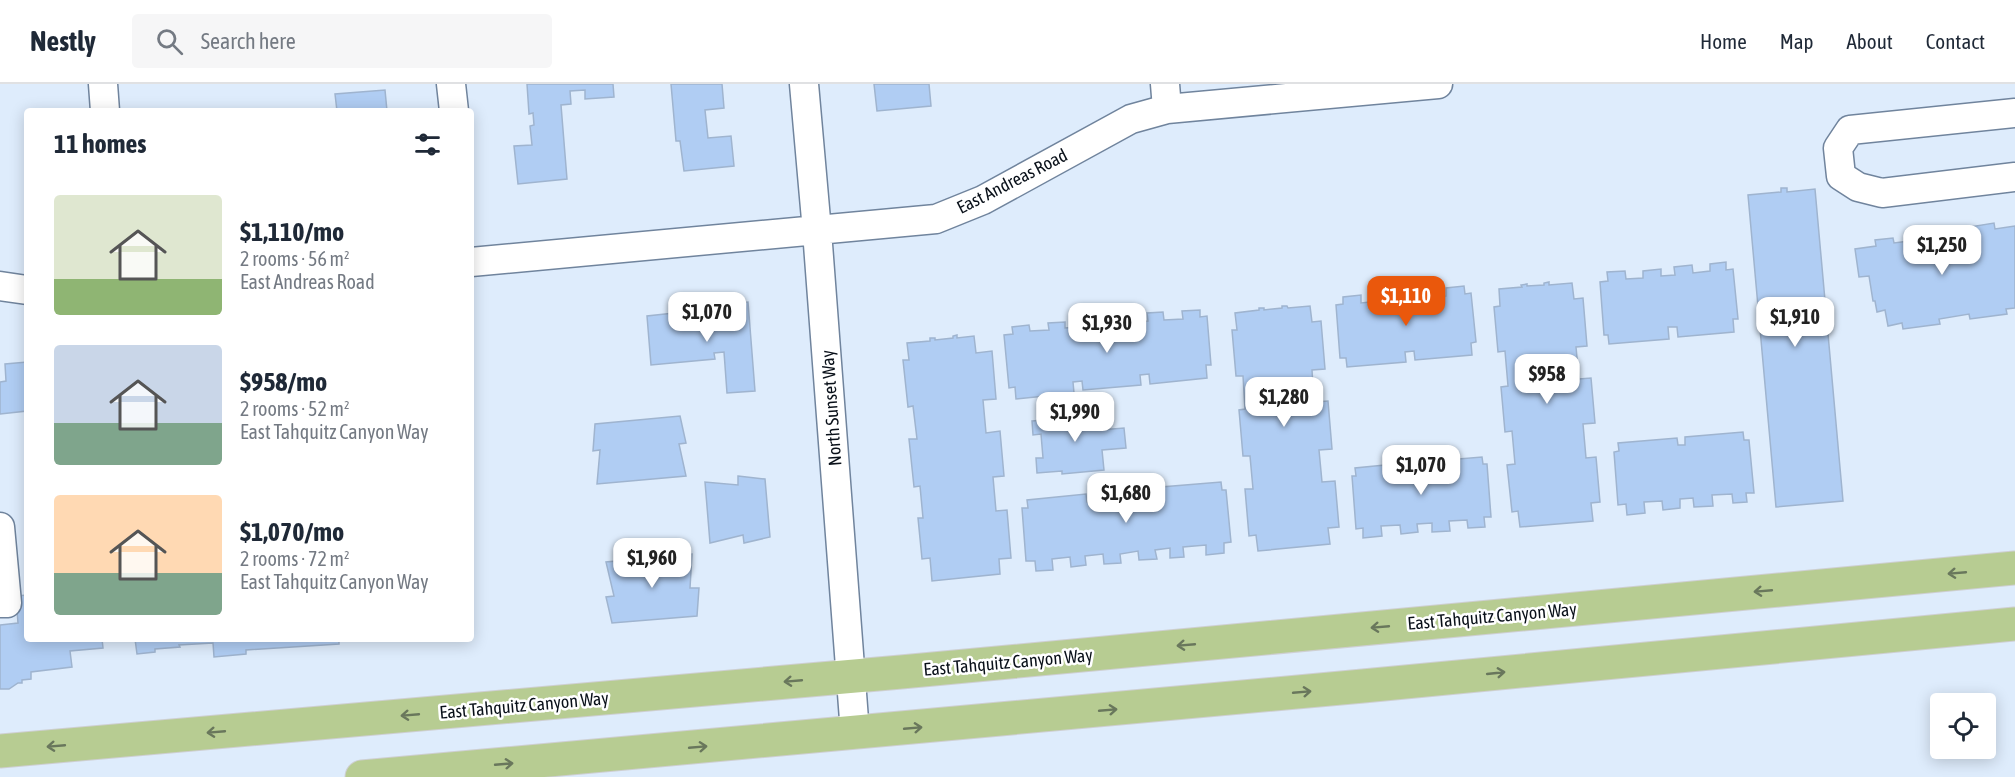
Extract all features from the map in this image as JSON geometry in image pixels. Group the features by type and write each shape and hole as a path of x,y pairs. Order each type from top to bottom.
{"main road":[{"name":"East Tahquitz Canyon Way","path":"0,751 851,676 2015,568"},
{"path":"362,777 2015,624"}],"street":[{"path":"103,84 105,108"},
{"path":"451,84 454,108"},
{"name":"North Sunset Way","path":"804,84 855,733"},
{"name":"East Andreas Road","path":"474,262 936,219 983,200 1131,119 1166,97 1438,84"},
{"path":"2015,113 1850,130 1838,148 1841,176 1858,187 1882,193 2015,177"},
{"path":"0,286 24,290"},
{"path":"0,527 7,603 0,603"}],"building":[{"path":"527,84 613,84 614,97 585,99 585,90 570,91 571,104 561,105 567,179 518,184 514,146 532,145 530,126 534,125 533,113 529,114"},
{"path":"671,84 722,84 724,108 705,110 708,138 731,136 734,166 684,171 680,141 676,141"},
{"path":"874,84 929,84 931,106 877,111"},
{"path":"385,90 387,108 337,108 335,94"},
{"path":"1781,188 1787,188 1787,192 1815,189 1843,501 1776,507 1748,195 1781,192"},
{"path":"1994,223 1995,229 2015,226 2015,308 2006,309 2007,314 1970,319 1969,314 1939,319 1940,324 1903,329 1902,323 1888,326 1885,310 1877,312 1869,276 1859,277 1855,249 1876,246 1875,240 1893,238 1894,243 1909,241 1908,236 1927,233 1928,238 1958,234 1957,229"},
{"path":"1726,262 1726,270 1733,269 1738,319 1733,319 1734,332 1678,337 1677,327 1668,327 1669,339 1609,344 1608,335 1604,335 1600,282 1608,281 1607,272 1625,271 1626,279 1643,278 1643,271 1661,269 1661,276 1675,275 1674,267 1692,265 1693,273 1710,271 1710,264"},
{"path":"1549,282 1549,285 1572,283 1574,299 1583,298 1587,346 1576,347 1579,379 1591,378 1595,423 1583,424 1586,458 1596,457 1600,502 1591,503 1593,521 1520,527 1518,511 1512,512 1507,465 1515,464 1512,431 1505,432 1501,387 1508,386 1505,351 1498,352 1494,307 1500,306 1499,289 1522,287 1521,285 1527,284 1527,286 1544,285"},
{"path":"1464,286 1465,294 1471,293 1476,342 1471,343 1472,355 1415,360 1414,351 1405,352 1406,362 1347,367 1346,358 1340,358 1336,305 1343,304 1343,297 1361,295 1361,303 1379,301 1379,294 1396,292 1397,300 1411,299 1410,291 1428,289 1429,297 1446,296 1446,288"},
{"path":"748,302 755,391 727,393 724,352 714,353 715,359 651,365 647,316 683,312 685,330 714,327 712,306"},
{"path":"1282,306 1288,308 1310,306 1312,322 1321,321 1325,369 1312,370 1314,402 1328,401 1332,449 1319,450 1322,482 1335,481 1339,527 1328,528 1330,544 1258,551 1256,535 1249,536 1245,489 1253,489 1250,456 1243,456 1239,410 1245,409 1243,376 1236,376 1232,330 1237,330 1235,313 1259,310 1259,308 1264,308 1264,310 1282,308"},
{"path":"1200,310 1200,317 1207,316 1211,365 1206,365 1207,378 1150,384 1149,374 1140,375 1141,385 1083,390 1082,381 1073,382 1074,393 1016,399 1015,387 1009,388 1004,335 1013,334 1012,327 1029,325 1030,331 1049,330 1048,323 1065,322 1065,328 1079,327 1079,320 1096,319 1097,326 1116,324 1115,317 1133,316 1134,322 1148,321 1147,313 1163,312 1164,320 1183,319 1182,311"},
{"path":"957,335 957,338 974,336 976,353 992,351 996,399 983,400 986,433 1000,431 1004,476 993,477 996,511 1007,510 1011,558 999,559 1000,574 932,581 930,558 922,559 918,518 923,518 920,486 914,487 909,439 917,439 913,406 908,407 903,360 909,360 907,343 930,341 930,338 935,338 935,340 953,338"},
{"path":"24,362 24,411 0,414 0,382 6,381 5,364"},
{"path":"1098,412 1100,430 1124,428 1126,448 1102,450 1104,470 1062,474 1062,471 1037,473 1036,458 1043,458 1041,434 1033,435 1032,421 1045,420 1045,417"},
{"path":"680,416 686,443 679,444 686,476 597,484 600,450 593,451 595,424"},
{"path":"1743,432 1744,440 1749,440 1754,493 1746,493 1747,502 1733,503 1732,494 1712,495 1713,506 1694,507 1693,498 1680,499 1680,508 1663,510 1662,501 1644,502 1645,513 1627,515 1626,504 1618,505 1614,452 1619,451 1618,443 1677,438 1678,445 1685,445 1685,437"},
{"path":"1482,457 1483,464 1487,464 1491,517 1484,517 1485,527 1468,528 1467,520 1449,521 1450,531 1432,532 1432,523 1417,524 1418,532 1401,534 1400,525 1381,526 1382,536 1363,538 1363,528 1356,529 1352,476 1356,476 1355,468 1415,462 1416,470 1424,469 1423,462"},
{"path":"738,476 765,479 770,537 744,543 743,535 710,543 705,482 738,485"},
{"path":"1221,482 1222,490 1226,490 1231,542 1224,543 1224,553 1206,555 1206,545 1183,547 1184,557 1170,558 1170,548 1155,550 1157,559 1139,560 1138,551 1120,554 1121,563 1104,564 1103,554 1085,556 1086,565 1071,567 1070,557 1052,559 1053,570 1036,571 1035,561 1026,561 1022,508 1028,508 1027,500 1086,494 1087,502 1094,502 1094,493 1153,488 1154,496 1162,496 1161,487"},
{"path":"692,554 690,588 699,588 697,616 612,623 606,597 614,596 606,562"},
{"path":"24,595 24,642 102,642 103,648 70,651 72,667 31,672 31,679 22,680 22,683 9,689 0,689 0,625 18,623 16,596"},
{"path":"135,642 339,642 339,644 246,650 246,654 214,657 213,643 179,645 180,647 155,649 155,652 137,654"}]}
